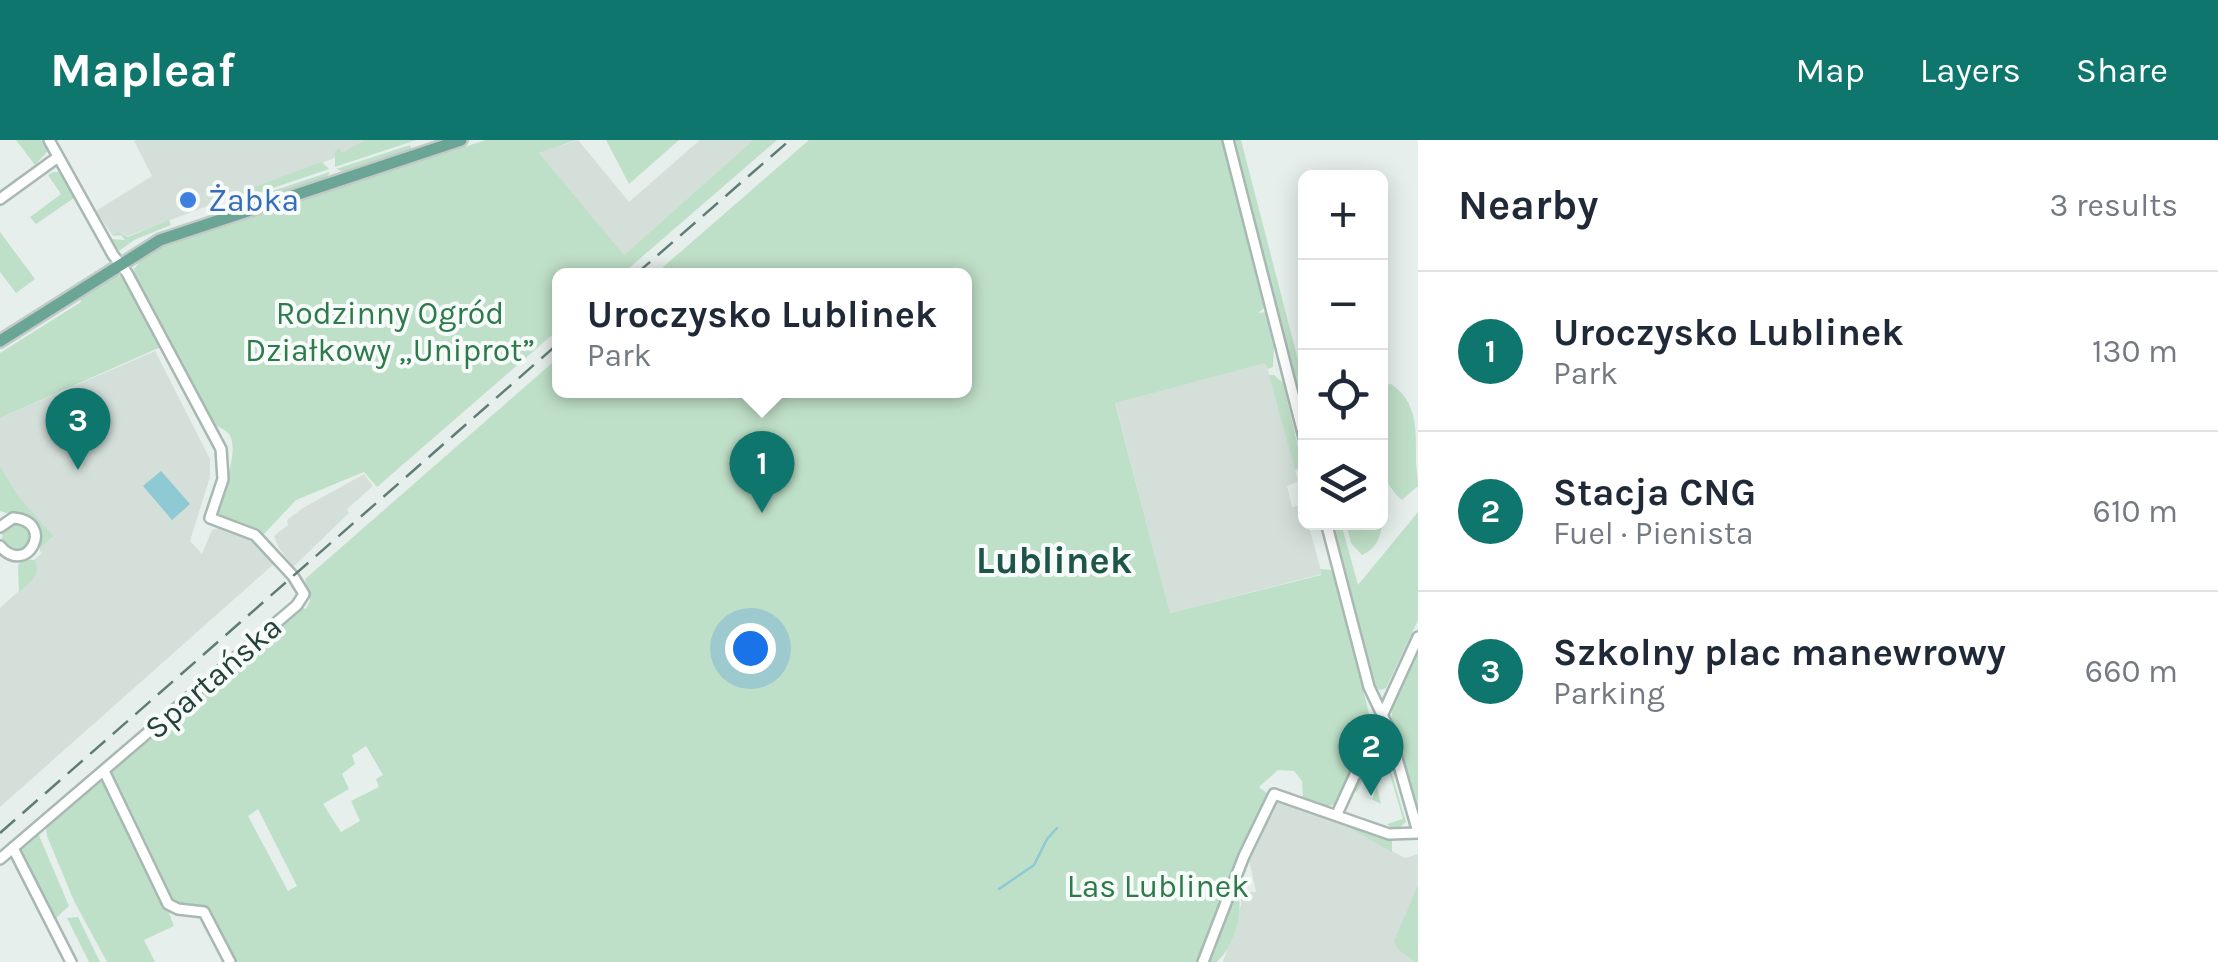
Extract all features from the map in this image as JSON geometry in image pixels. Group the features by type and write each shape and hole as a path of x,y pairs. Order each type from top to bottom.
{"main road":[{"path":"0,341 124,269 160,240 461,140"}],"street":[{"path":"49,140 124,269"},
{"path":"1228,140 1305,440"},
{"path":"0,199 58,156"},
{"name":"Spartańska","path":"0,860 304,594 293,576 254,534 210,518 223,479 221,449 124,269"},
{"path":"0,546 6,553 18,556 30,550 36,540 34,528 25,520 13,518 1,525"},
{"path":"1202,962 1272,794 1388,834 1418,833 1396,753 1369,687 1328,530"},
{"path":"1337,814 1418,636"},
{"path":"1366,750 1379,746 1396,753"},
{"path":"104,772 168,904 178,910 204,912 230,962"},
{"path":"12,848 71,962"}],"shaded area":[{"path":"371,140 332,159 128,236 120,232 113,236 96,211 152,176 134,141"},
{"path":"578,140 629,202 700,140 753,140 623,256 538,153"},
{"path":"155,351 210,459 210,477 190,541 202,554 212,530 221,527 249,537 276,562 0,807 0,608 35,576 27,566 42,553 42,546 52,536 19,497 0,466 0,418"},
{"path":"1266,362 1297,477 1297,482 1287,486 1292,507 1298,506 1298,530 1310,530 1322,574 1170,613 1115,402"},
{"path":"364,474 373,486 293,567 274,536 303,508"},
{"path":"1277,798 1334,819 1405,858 1418,854 1417,962 1223,962 1241,905 1241,892 1256,892 1249,860"}],"green space":[{"path":"16,140 41,140 48,151 35,165"},
{"path":"365,140 416,140 335,167 335,151 339,148 342,153"},
{"name":"Rodzinny Ogród Działkowy „Uniprot”","path":"486,140 576,140 539,153 624,255 753,140 777,140 629,268 552,268 552,335 377,487 364,472 296,500 263,535 219,515 217,510 232,458 231,438 213,423 136,282 134,269 146,254 197,233"},
{"path":"606,140 679,140 629,184"},
{"name":"Las Lublinek","path":"809,140 1222,140 1264,308 1258,313 1266,312 1274,347 1273,367 1268,369 1265,363 1115,403 1170,613 1321,575 1321,569 1331,570 1336,577 1370,718 1339,802 1326,806 1303,799 1302,781 1294,771 1278,770 1259,787 1268,794 1234,876 1239,898 1238,921 1230,944 1217,962 232,962 204,910 199,906 166,905 174,926 144,940 155,962 107,962 74,901 46,827 102,776 111,780 110,771 300,606 306,609 310,601 305,579 552,363 552,398 972,398 972,268 662,268","holes":["366,746 383,775 376,779 379,787 351,801 360,821 341,832 323,804 349,789 342,774 355,764 352,755","258,809 297,886 288,891 248,816"]},
{"path":"1231,140 1241,140 1298,360 1298,403"},
{"path":"410,145 412,151 347,173 336,169"},
{"path":"322,162 329,169 244,198 241,192"},
{"path":"60,172 74,198 36,224 30,217 61,194 48,175"},
{"path":"330,172 325,180 246,204 245,200"},
{"path":"169,220 171,225 134,240 119,251 111,239 125,240 121,235 113,236 119,232 128,237"},
{"path":"0,232 35,279 16,293 0,272"},
{"path":"117,275 126,279 163,346 0,418 0,353 81,302 79,296"},
{"path":"1269,375 1283,383 1298,447 1295,470"},
{"path":"1388,384 1406,399 1415,428 1418,486 1402,500 1388,482"},
{"path":"0,466 19,497 53,536 42,546 41,554 35,523 27,516 0,511"},
{"path":"1418,512 1418,620 1386,688 1380,690 1372,684 1331,530 1343,530 1358,585"},
{"path":"16,523 26,527 30,537 26,547 16,551 6,547 2,537 6,527"},
{"path":"1348,530 1381,530 1375,545 1362,555 1351,543"},
{"path":"24,559 34,560 37,570 19,592 18,565"},
{"path":"1418,644 1418,808 1397,744 1392,709 1395,693"},
{"path":"1381,752 1372,760 1357,792 1354,784 1371,755"},
{"path":"1384,755 1406,822 1395,831 1387,824 1403,819"},
{"path":"1377,787 1381,804 1357,792 1372,799"},
{"path":"1334,819 1392,839 1392,852"},
{"path":"38,833 69,906 56,918 50,917 16,849"},
{"path":"1418,885 1418,962 1415,962 1394,941"},
{"path":"78,917 100,962 89,962 67,918"}],"water":[{"path":"161,471 190,504 172,520 143,486"}],"waterway":[{"path":"999,889 1034,865 1057,828"}],"railway":[{"path":"643,268 790,140"},
{"path":"0,833 552,349"}],"place":[{"name":"Żabka","path":"188,200"},
{"name":"Szkolny plac manewrowy","path":"78,470"},
{"name":"Uroczysko Lublinek","path":"762,513"},
{"name":"Stacja CNG","path":"1371,796"}],"district":[{"name":"Lublinek","path":"1054,560"}]}
